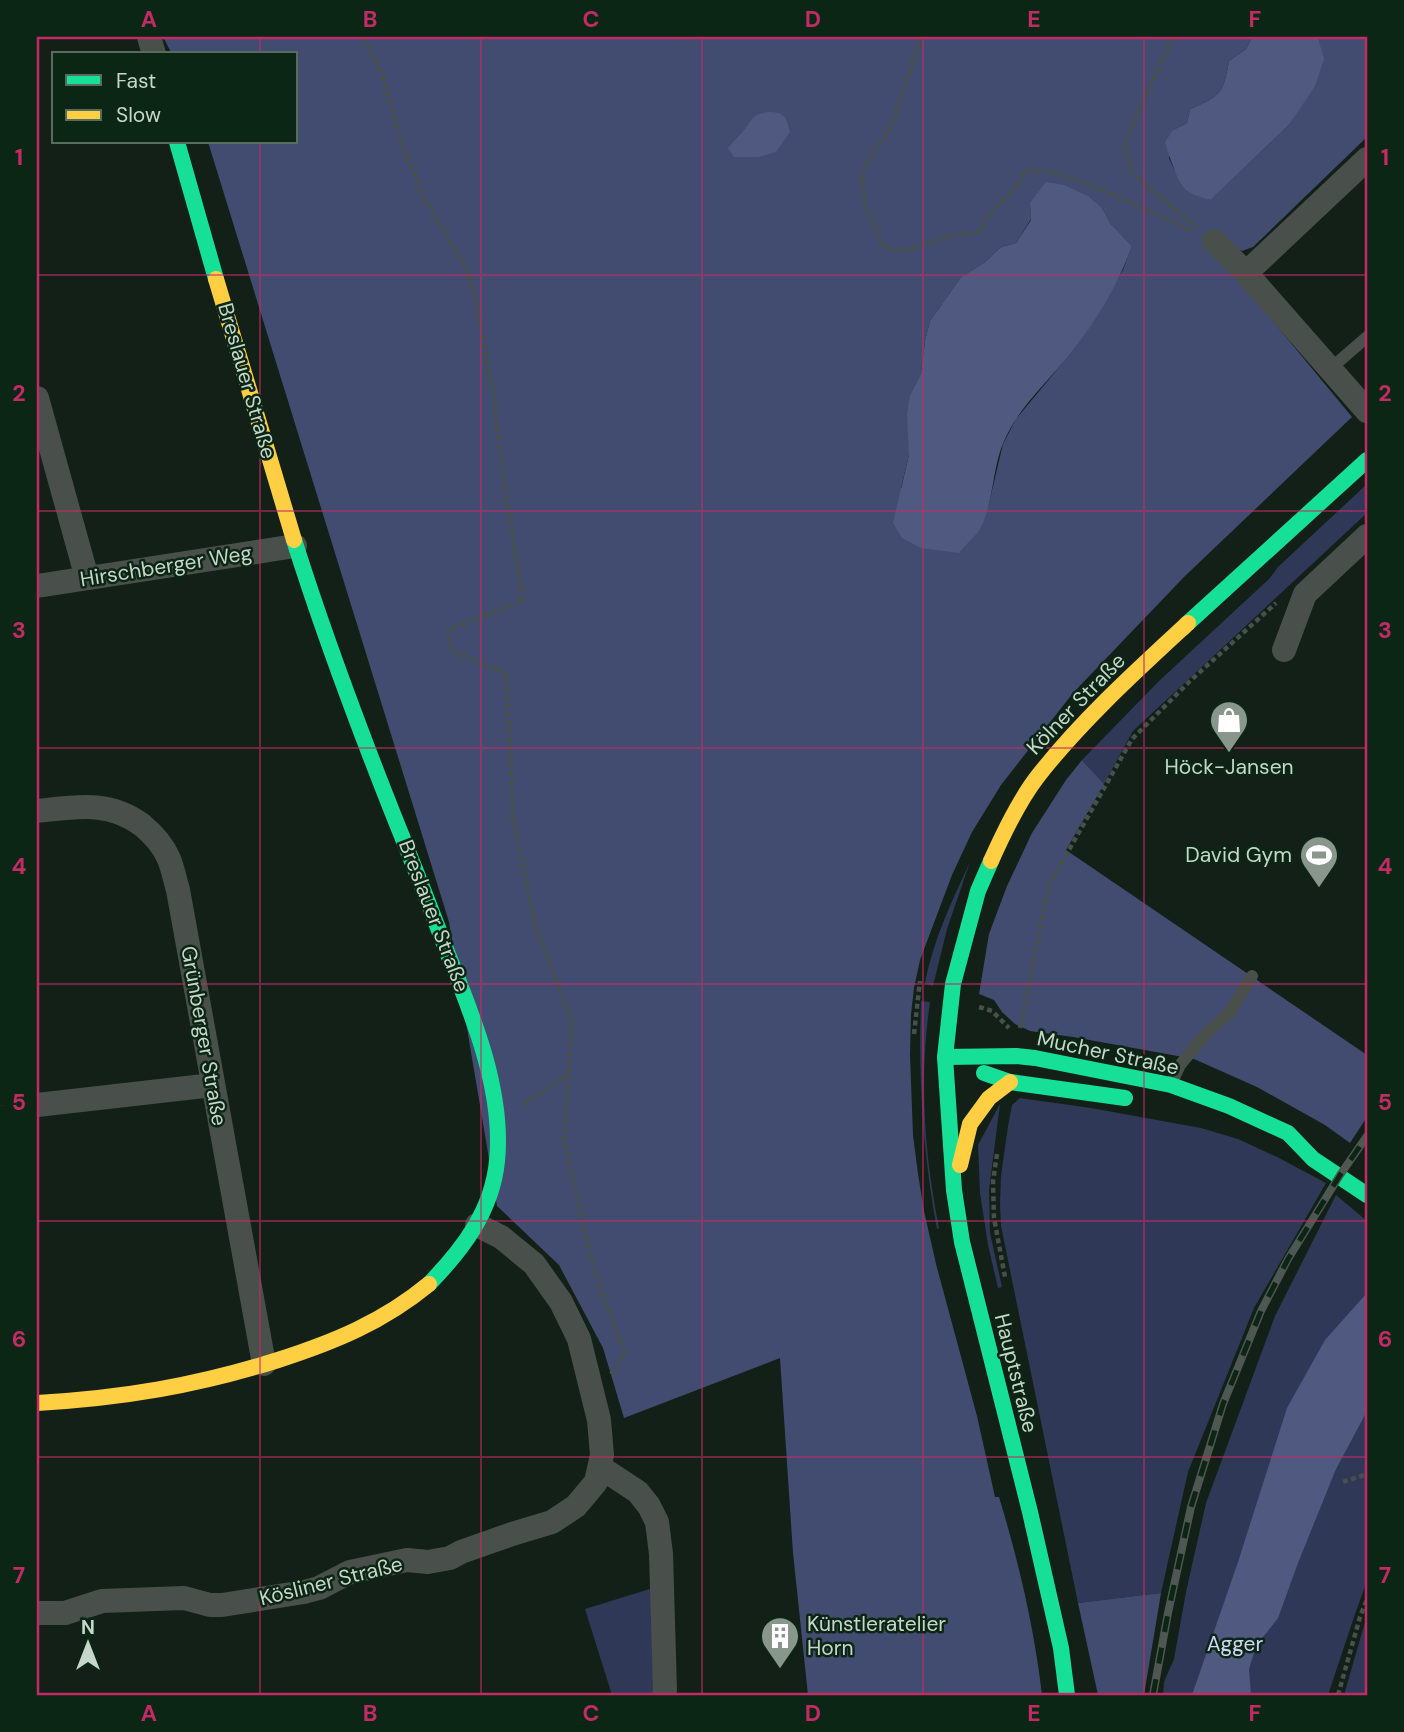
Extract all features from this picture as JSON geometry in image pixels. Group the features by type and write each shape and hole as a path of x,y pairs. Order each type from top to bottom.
{"main road":[{"name":"Breslauer Straße","path":"37,1403 141,1394 192,1383 264,1364 338,1340 374,1323 421,1292 462,1248 488,1201 496,1165 497,1122 493,1087 472,1016 351,705 295,546 178,144"},
{"name":"Kölner Straße","path":"945,1057 953,984 978,891 1004,832 1036,778 1076,732 1133,674 1367,460"},
{"name":"Mucher Straße","path":"945,1057 1010,1082 1137,1101"},
{"name":"Mucher Straße","path":"945,1057 1025,1057 1171,1086 1229,1107 1288,1133 1314,1158 1367,1195"},
{"name":"Hauptstraße","path":"945,1057 954,1190 962,1242 1030,1512 1058,1634 1067,1695"},
{"path":"954,1190 970,1124 989,1098 1010,1082"},
{"name":"Mucher Straße","path":"1289,1152 1314,1158"}],"street":[{"path":"1246,273 1367,159"},
{"path":"1214,241 1246,273 1367,411"},
{"path":"37,398 87,578"},
{"path":"1284,650 1305,594 1367,536"},
{"name":"Hirschberger Weg","path":"37,586 295,546"},
{"name":"Grünberger Straße","path":"37,811 97,807 119,811 151,832 169,858 178,890 264,1364"},
{"path":"37,1105 213,1086"},
{"name":"Kösliner Straße","path":"37,1613 65,1613 102,1601 184,1598 210,1605 222,1605 304,1592 350,1572 407,1560 438,1561 559,1519 576,1506 596,1482 600,1467 601,1441 593,1391 579,1339 561,1301 534,1264 501,1237 477,1225"},
{"path":"600,1467 638,1492 657,1522 661,1554 664,1695"}],"lane":[{"path":"1329,369 1367,337"},
{"path":"1171,1086 1180,1065 1203,1037 1230,1012 1252,976"}],"path":[{"path":"364,37 382,74 401,141 423,196 468,271 494,399 523,601 448,630 451,650 506,674 513,817 535,924 572,1023 564,1139 598,1282 625,1353 616,1368 593,1391"},
{"path":"922,37 890,128 861,175 866,206 882,244 895,251 914,248 945,237 981,231 986,217 1018,186 1024,171 1030,169 1065,177 1112,194 1214,241"},
{"path":"1172,37 1124,143 1132,173 1214,241"},
{"path":"1018,1035 1049,885 1132,739 1190,681 1285,594 1305,594"},
{"path":"497,1122 568,1074"},
{"path":"1343,1482 1367,1474"},
{"path":"1338,1695 1367,1599"}],"green space":[{"path":"1367,484 1367,513 1133,731 1104,784 1082,760 1159,681"},
{"path":"970,862 947,929 933,986 925,983 933,951"},
{"path":"921,1001 930,1002 924,1087 927,1144 939,1228 937,1229 923,1116"},
{"path":"1020,1098 1201,1128 1238,1139 1326,1183 1254,1308 1188,1472 1161,1593 1078,1603 1001,1226 1001,1176 1008,1126 1012,1105"},
{"path":"1000,1104 989,1190 990,1233 1002,1287 998,1288 980,1193 978,1145"},
{"path":"1336,1195 1367,1221 1367,1581 1328,1695 1163,1695 1164,1682 1174,1659 1206,1503 1275,1316"},
{"path":"653,1588 654,1695 612,1695 585,1609"},
{"path":"1367,1615 1367,1695 1344,1695"}],"shaded area":[{"path":"163,37 1252,37 1246,49 1229,61 1225,81 1219,92 1208,101 1190,109 1187,123 1173,130 1169,158 1174,169 1209,200 1290,124 1314,86 1323,59 1318,37 1367,37 1367,137 1253,247 1242,251 1229,245 1217,253 1352,417 1184,577 1073,693 1001,785 972,832 952,875 920,960 914,988 910,1055 913,1135 924,1211 995,1497 999,1497 1019,1571 1035,1645 1042,1695 808,1695 793,1553 780,1358 624,1418 603,1348 559,1265 497,1206 449,922 209,144 298,144 298,52 171,52","holes":["1030,203 1102,208 1111,224 1132,246 1123,270 1075,348 1016,419 1003,444 989,503 979,530 901,488 909,455 910,395 921,373 930,321 961,277 985,262 1001,247 1016,243 1031,219"]},
{"path":"1252,37 1318,37 1324,59 1315,86 1290,124 1210,200 1184,188 1165,142 1173,130 1187,123 1190,109 1208,101 1219,92 1225,81 1229,61 1246,49"},
{"path":"768,112 784,116 790,132 776,152 759,157 734,157 728,148 754,117"},
{"path":"1046,182 1064,185 1088,196 1102,208 1111,224 1132,246 1114,286 1092,324 1010,428 1000,451 985,519 978,532 959,553 921,548 902,538 893,523 909,455 907,415 910,395 921,373 930,321 961,277 985,262 1001,247 1016,243 1031,220 1030,203"},
{"path":"1082,760 1104,784 1066,850 1367,1055 1367,1117 1350,1143 1325,1125 1257,1087 1194,1059 1030,1031 1015,1024 994,1000 979,994 989,934 1007,886 1032,833"},
{"name":"Agger","path":"1367,1293 1367,1411 1336,1469 1278,1618 1256,1646 1249,1669 1251,1695 1192,1695 1287,1408 1325,1340"},
{"path":"1161,1593 1144,1695 1098,1695 1078,1603"}],"railway":[{"path":"1153,1695 1191,1507 1223,1404 1261,1311 1288,1259 1367,1136"}],"traffic: fast":[{"path":"178,144 216,279"},
{"path":"1188,623 1367,460"},
{"path":"294,540 354,712 468,1005 485,1057 496,1109 497,1161 489,1196 464,1243 429,1284"},
{"path":"991,861 978,891 953,984 945,1057 954,1190 962,1242 1030,1512 1061,1648 1067,1695"},
{"path":"945,1057 1035,1058 1171,1085 1229,1106 1288,1133 1313,1159 1367,1195"},
{"path":"984,1073 1010,1082 1125,1098"}],"traffic: slow":[{"path":"216,279 294,540"},
{"path":"991,861 1025,795 1055,755 1110,696 1188,623"},
{"path":"960,1165 970,1124 989,1098 1010,1082"},
{"path":"37,1403 99,1398 159,1389 218,1377 278,1360 357,1330 394,1309 429,1284"}],"place":[{"name":"Höck-Jansen","path":"1229,754"},
{"name":"David Gym","path":"1319,889"},
{"name":"Künstleratelier Horn","path":"780,1670"}]}
